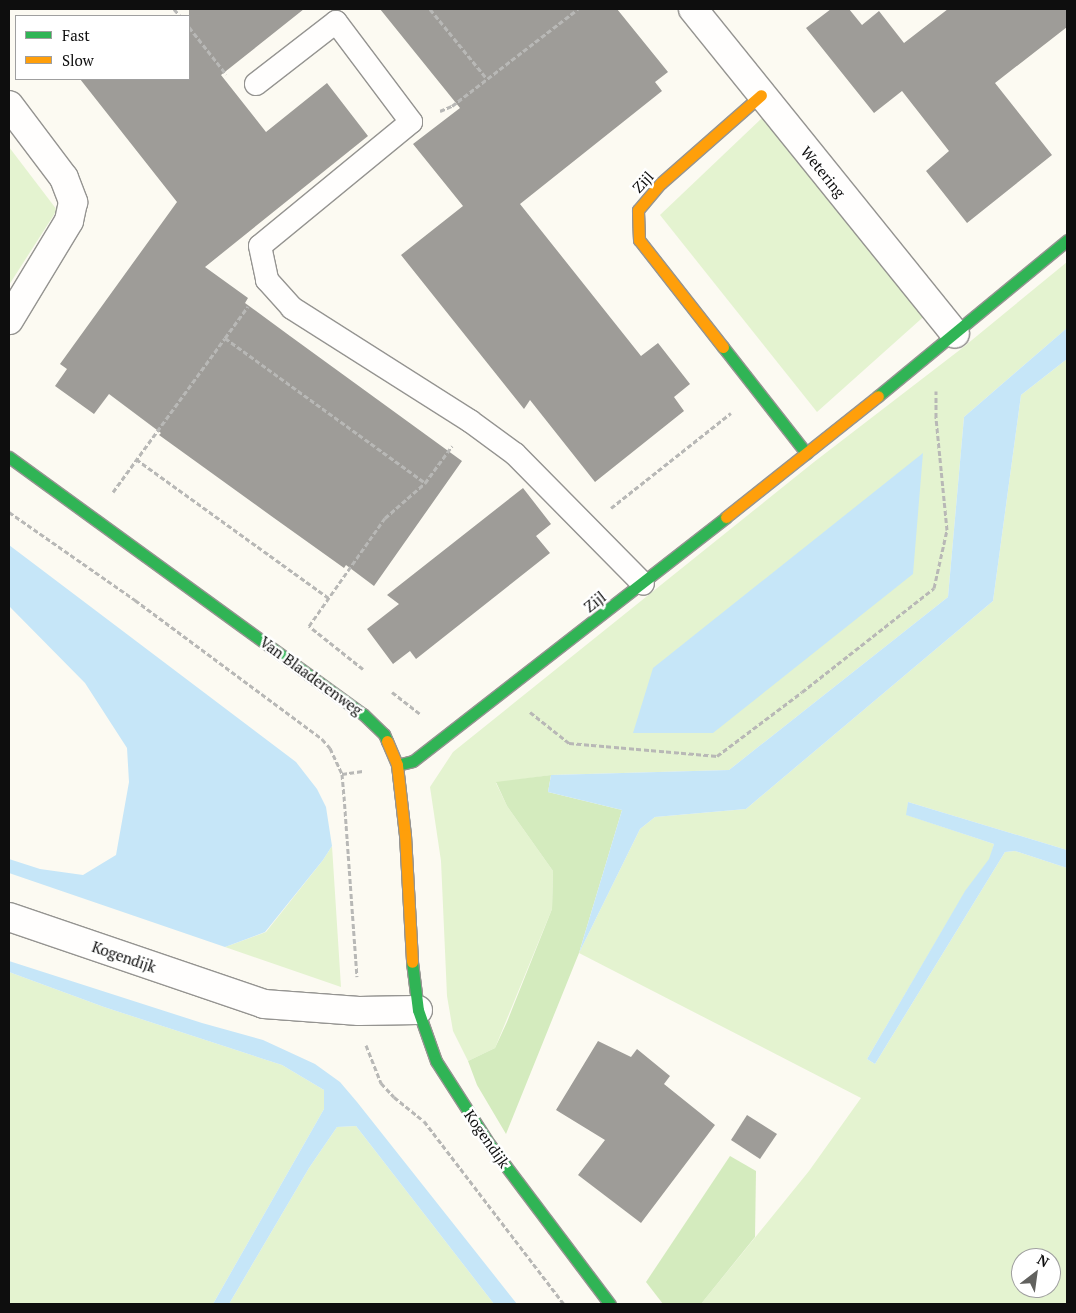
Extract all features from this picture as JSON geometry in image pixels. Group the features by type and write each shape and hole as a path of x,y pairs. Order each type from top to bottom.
{"street":[{"name":"Wetering","path":"693,9 761,95 945,341"},
{"name":"Zijl","path":"761,95 661,183 638,210 639,240 806,453"},
{"path":"9,105 64,178 73,202 69,222 9,320"},
{"name":"Zijl","path":"397,765 413,761 642,584 945,341 1067,240"},
{"name":"Van Blaaderenweg","path":"9,457 363,714 384,734 397,765 405,835 410,934 418,1010"},
{"name":"Kogendijk","path":"9,917 264,1004 359,1012 418,1010 436,1061 448,1083 490,1145 610,1304"}],"lane":[{"path":"256,84 336,22 411,122 260,246 267,280 292,308 470,422 515,454 642,584"}],"path":[{"path":"430,9 487,79"},
{"path":"411,122 452,106 578,9"},
{"path":"190,28 232,82 256,84"},
{"path":"95,520 136,459 267,280"},
{"path":"224,338 425,483"},
{"path":"505,691 569,743 717,756 934,588 947,530 936,417 945,341"},
{"path":"587,528 758,391"},
{"path":"370,674 309,626 385,518 425,483 470,422"},
{"path":"136,459 328,598"},
{"path":"9,512 135,600 322,739 330,748 342,774 359,1012 364,1038 381,1083 394,1097 424,1121 564,1304"},
{"path":"386,687 447,735"}],"green space":[{"path":"762,118 930,311 817,412 660,215"},
{"path":"9,147 57,210 9,285"},
{"path":"1067,262 1067,328 964,417 948,597 729,770 551,775 496,783 507,806 553,871 552,909 495,1048 468,1061 453,1031 447,996 441,861 430,787 453,752 814,462 961,349"},
{"path":"1067,359 1067,850 908,802 907,815 994,844 990,859 965,892 867,1059 875,1064 1005,852 1015,851 1067,868 1067,1304 701,1304 809,1171 861,1098 579,953 640,829 655,817 746,809 993,601 1021,395"},
{"path":"551,775 548,792 622,810 579,953 506,1134 477,1085 468,1061 495,1048 507,1022 552,909 553,871 507,806 496,782"},
{"path":"332,846 341,987 225,947 266,932"},
{"path":"9,972 104,1007 282,1065 324,1090 324,1109 213,1304 9,1304"},
{"path":"356,1126 494,1304 229,1304 309,1168 337,1127"},
{"path":"730,1156 756,1171 755,1237 701,1304 663,1304 646,1282"}],"water":[{"path":"1067,328 1067,359 1021,395 993,601 746,809 655,817 640,829 579,953 622,810 548,792 551,775 729,770 948,597 964,417"},
{"path":"923,453 913,574 713,733 633,733 653,668"},
{"path":"9,545 296,762 317,789 326,807 332,846 323,860 265,932 225,947 9,873 9,859 40,869 83,875 116,855 129,782 127,748 85,683 9,606"},
{"path":"908,802 1067,850 1067,868 1015,851 1005,852 875,1064 867,1059 965,891 989,859 994,844 906,815"},
{"path":"9,961 202,1023 263,1040 315,1064 340,1082 357,1102 517,1304 494,1304 356,1126 337,1127 309,1168 229,1304 213,1304 324,1109 324,1090 282,1065 104,1007 9,972"}],"building":[{"path":"189,9 304,9 221,75 266,132 327,83 368,136 205,267 248,298 245,303 462,461 374,586 346,565 344,568 159,435 161,433 109,394 94,414 55,386 67,369 60,364 177,202 81,80 190,80"},
{"path":"380,9 617,9 668,72 655,82 662,91 520,204 641,356 658,343 690,384 674,397 684,411 595,482 530,400 524,409 401,255 463,206 413,144 460,108"},
{"path":"831,9 849,9 862,25 879,11 904,43 948,9 1067,9 1067,27 995,83 1052,155 967,223 926,171 949,151 902,91 874,113 806,28"},
{"path":"523,488 551,524 536,536 550,553 416,659 410,651 393,664 367,629 399,604 387,595"},
{"path":"598,1041 631,1057 637,1049 670,1076 664,1084 715,1125 641,1223 578,1175 605,1140 556,1110"},
{"path":"747,1115 777,1134 760,1159 731,1140"}],"traffic: fast":[{"path":"878,396 1067,240"},
{"path":"723,347 806,453"},
{"path":"9,457 363,714 384,734 387,741"},
{"path":"397,765 413,761 726,517"},
{"path":"412,962 418,1010 436,1061 490,1145 610,1304"}],"traffic: slow":[{"path":"723,347 639,240 638,210 661,183 761,95"},
{"path":"726,517 878,396"},
{"path":"387,741 397,765 405,835 412,962"}]}
